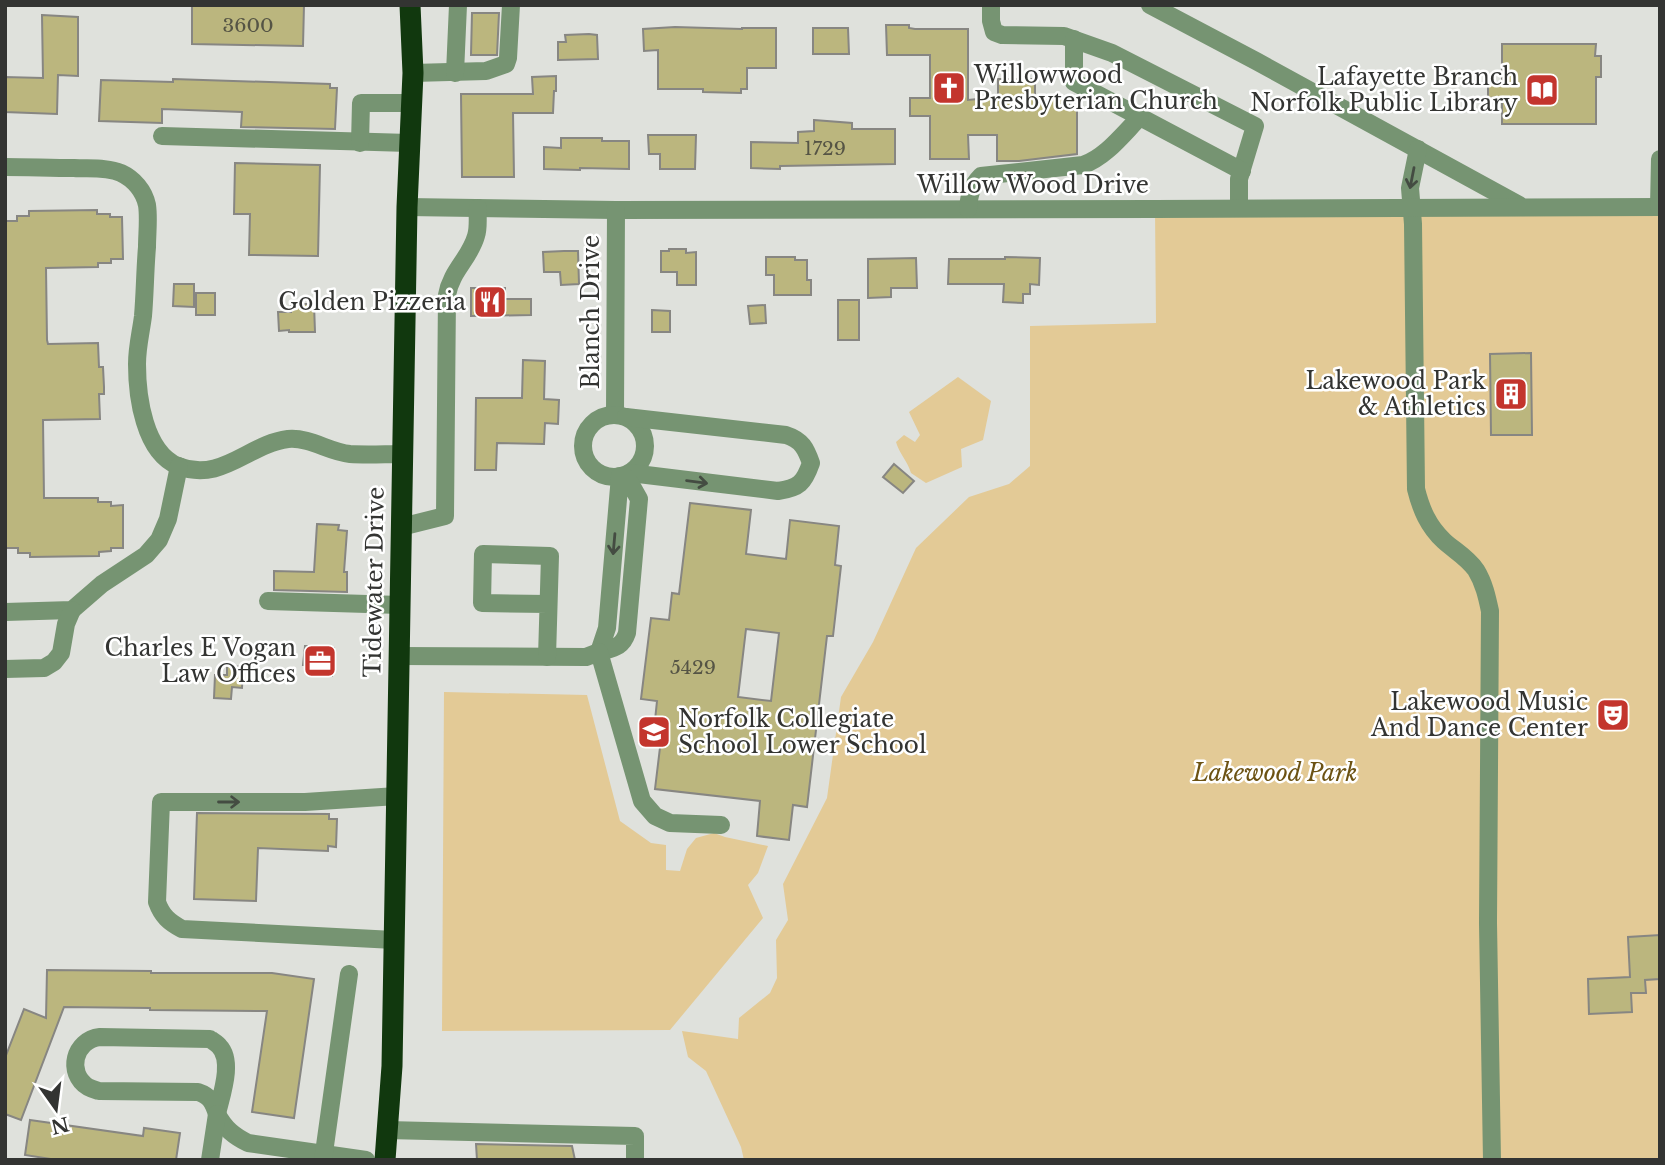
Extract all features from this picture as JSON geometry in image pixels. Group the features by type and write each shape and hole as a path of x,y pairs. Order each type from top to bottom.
{"highway":[{"name":"Tidewater Drive","path":"384,1160 392,1066 407,207 413,73 410,5"}],"street":[{"path":"455,73 458,5"},
{"path":"413,73 486,71 506,65 511,5"},
{"path":"991,5 994,32 1002,35 1064,36 1074,39 1112,53 1255,126 1239,179 1239,208"},
{"path":"1150,5 1523,207"},
{"path":"1074,39 1074,82 1242,171"},
{"path":"360,142 361,103 411,103"},
{"path":"968,209 974,182 981,176 1092,162 1140,117"},
{"path":"162,136 409,143"},
{"path":"1418,149 1410,188 1413,224 1416,489 1422,510 1430,524 1476,571 1485,588 1490,611 1488,923 1493,1160"},
{"path":"1659,207 1660,159"},
{"path":"5,167 102,169 120,172 133,180 142,191 147,205 147,239 143,317 137,366 141,406 150,438 166,459 179,466 198,470 213,469 231,464 270,443 290,439 312,442 348,454 402,454"},
{"name":"Willow Wood Drive","path":"407,207 616,210 1659,207"},
{"path":"401,527 445,516 447,295 454,274 469,254 477,234 478,208"},
{"name":"Blanch Drive","path":"616,210 621,416"},
{"path":"605,416 621,416 786,435 794,437 805,447 811,463 805,480 792,489 778,491 625,475 607,476 590,466 583,448 584,438 596,421 605,416"},
{"path":"621,416 635,423 641,431 645,451 641,461 625,475 607,628 599,652 642,801 654,816 670,823 722,825"},
{"path":"5,669 44,668 54,662 61,653 66,624 72,610 102,584 146,555 159,540 169,519 179,466"},
{"path":"547,657 550,556 483,554 482,603 548,604"},
{"path":"268,601 400,605"},
{"path":"5,612 72,610"},
{"path":"399,656 586,657 599,652"},
{"path":"394,940 182,929 169,922 161,913 157,902 161,802 305,802 397,796"},
{"path":"324,1157 349,974"},
{"path":"210,1160 217,1115 227,1063 219,1045 210,1039 100,1037 84,1043 76,1054 75,1067 79,1078 88,1087 99,1091 206,1094 213,1101 217,1115 224,1127 235,1137 248,1143 324,1157 366,1160"},
{"path":"387,1130 635,1136 635,1160"}],"green space":[{"name":"Lakewood Park","path":"1660,206 1660,1160 744,1160 741,1147 706,1071 688,1057 682,1031 738,1039 739,1018 770,993 777,978 776,940 788,920 783,884 827,798 841,697 873,642 916,548 969,497 1009,484 1030,466 1030,326 1156,323 1155,209"},
{"path":"958,377 991,401 983,440 961,449 962,467 926,483 911,473 896,442 904,435 915,442 920,435 909,412"},
{"path":"444,692 587,695 620,821 651,843 666,845 666,870 680,871 687,849 696,838 714,833 768,846 758,873 748,885 763,918 670,1030 442,1031"}],"building":[{"path":"192,5 304,5 303,46 192,44"},
{"path":"472,13 499,13 497,55 471,55"},
{"path":"42,15 78,17 78,76 58,75 57,114 5,112 5,77 43,78"},
{"name":"Willowwood Presbyterian Church","path":"886,25 909,25 909,28 915,29 968,29 968,100 998,97 998,79 1035,79 1035,97 1069,97 1069,108 1077,108 1077,154 997,161 997,135 968,135 969,159 930,159 930,116 910,116 910,98 930,98 930,55 887,55"},
{"path":"776,28 776,68 747,68 747,89 741,89 741,93 703,92 703,89 658,89 658,50 644,51 643,29"},
{"path":"813,28 848,28 849,54 813,54"},
{"path":"565,35 597,35 598,59 558,60 558,42 566,42"},
{"name":"Lafayette Branch Norfolk Public Library","path":"1502,44 1596,44 1595,56 1601,56 1601,77 1596,77 1596,124 1502,124 1502,97 1488,98 1488,82 1502,82"},
{"path":"556,76 553,113 513,113 514,177 462,177 461,94 533,94 532,77"},
{"path":"173,79 330,84 330,88 337,88 335,129 241,127 242,112 162,109 162,123 99,121 101,80 173,82"},
{"path":"814,120 852,123 852,129 895,129 895,164 751,168 751,142 798,143 798,132 814,131"},
{"path":"648,135 696,135 695,169 660,169 660,154 649,154"},
{"path":"561,138 629,141 629,169 544,169 544,147 561,148"},
{"path":"235,163 320,165 318,256 249,255 250,214 234,214"},
{"path":"97,210 97,214 122,217 123,259 98,263 98,267 46,268 47,340 48,344 98,343 99,367 103,367 104,387 104,394 99,394 100,419 43,420 44,498 98,498 98,502 111,502 111,506 123,505 123,548 99,552 99,556 30,557 30,553 18,553 18,548 5,548 5,221 17,221 17,216 29,216 29,211"},
{"path":"669,249 696,252 696,285 677,285 677,272 661,272 661,251"},
{"path":"578,251 579,284 561,285 560,272 544,272 543,252"},
{"path":"766,257 795,257 795,260 807,260 807,280 811,280 811,295 774,295 774,275 766,275"},
{"path":"916,258 917,288 891,288 891,297 868,298 868,259"},
{"path":"1040,258 1039,285 1030,284 1030,294 1023,294 1023,303 1003,302 1004,284 948,284 949,259"},
{"path":"174,284 194,284 194,307 173,306"},
{"path":"471,288 505,288 505,299 531,299 531,315 471,316"},
{"path":"196,293 215,293 215,315 196,315"},
{"path":"838,300 859,300 859,340 838,340"},
{"path":"291,304 314,304 315,332 279,331 278,312 291,312"},
{"path":"765,305 766,323 750,324 748,306"},
{"path":"652,310 670,311 670,332 652,332"},
{"name":"Lakewood Park & Athletics","path":"1531,353 1532,435 1491,435 1490,354"},
{"path":"523,360 545,361 544,399 559,400 558,424 545,423 544,444 497,443 496,470 475,470 476,398 522,398"},
{"path":"894,464 914,481 903,493 883,477"},
{"path":"690,503 751,510 746,554 786,559 790,520 839,526 835,565 841,566 833,636 827,636 807,807 793,805 789,840 757,836 760,801 655,789 662,731 654,730 657,701 641,699 651,618 669,620 672,593 679,594","holes":["746,629 779,633 771,701 738,697"]},
{"path":"317,524 339,525 338,530 347,531 344,572 347,572 347,592 274,590 274,571 314,572"},
{"path":"305,646 334,648 332,676 310,674 311,665 303,665"},
{"path":"227,666 243,667 242,688 232,687 231,699 214,698 215,675 227,675"},
{"path":"197,813 329,814 329,819 337,819 336,847 328,846 328,851 258,848 256,901 194,899"},
{"path":"1660,935 1660,979 1645,980 1646,993 1631,993 1632,1012 1589,1014 1588,979 1630,977 1628,937"},
{"path":"47,970 272,973 314,979 294,1118 252,1112 267,1011 150,1008 64,1007 21,1120 5,1114 5,1058 24,1009 46,1018"},
{"path":"30,1120 143,1136 144,1128 180,1133 176,1160 57,1160 25,1155"},
{"path":"476,1144 572,1146 575,1160 477,1160"}],"place":[{"name":"Willowwood Presbyterian Church","path":"949,88"},
{"name":"Lafayette Branch Norfolk Public Library","path":"1542,90"},
{"name":"Golden Pizzeria","path":"490,302"},
{"name":"Lakewood Park & Athletics","path":"1511,394"},
{"name":"Charles E Vogan Law Offices","path":"320,661"},
{"name":"Lakewood Music And Dance Center","path":"1613,715"},
{"name":"Norfolk Collegiate School Lower School","path":"654,732"}]}
